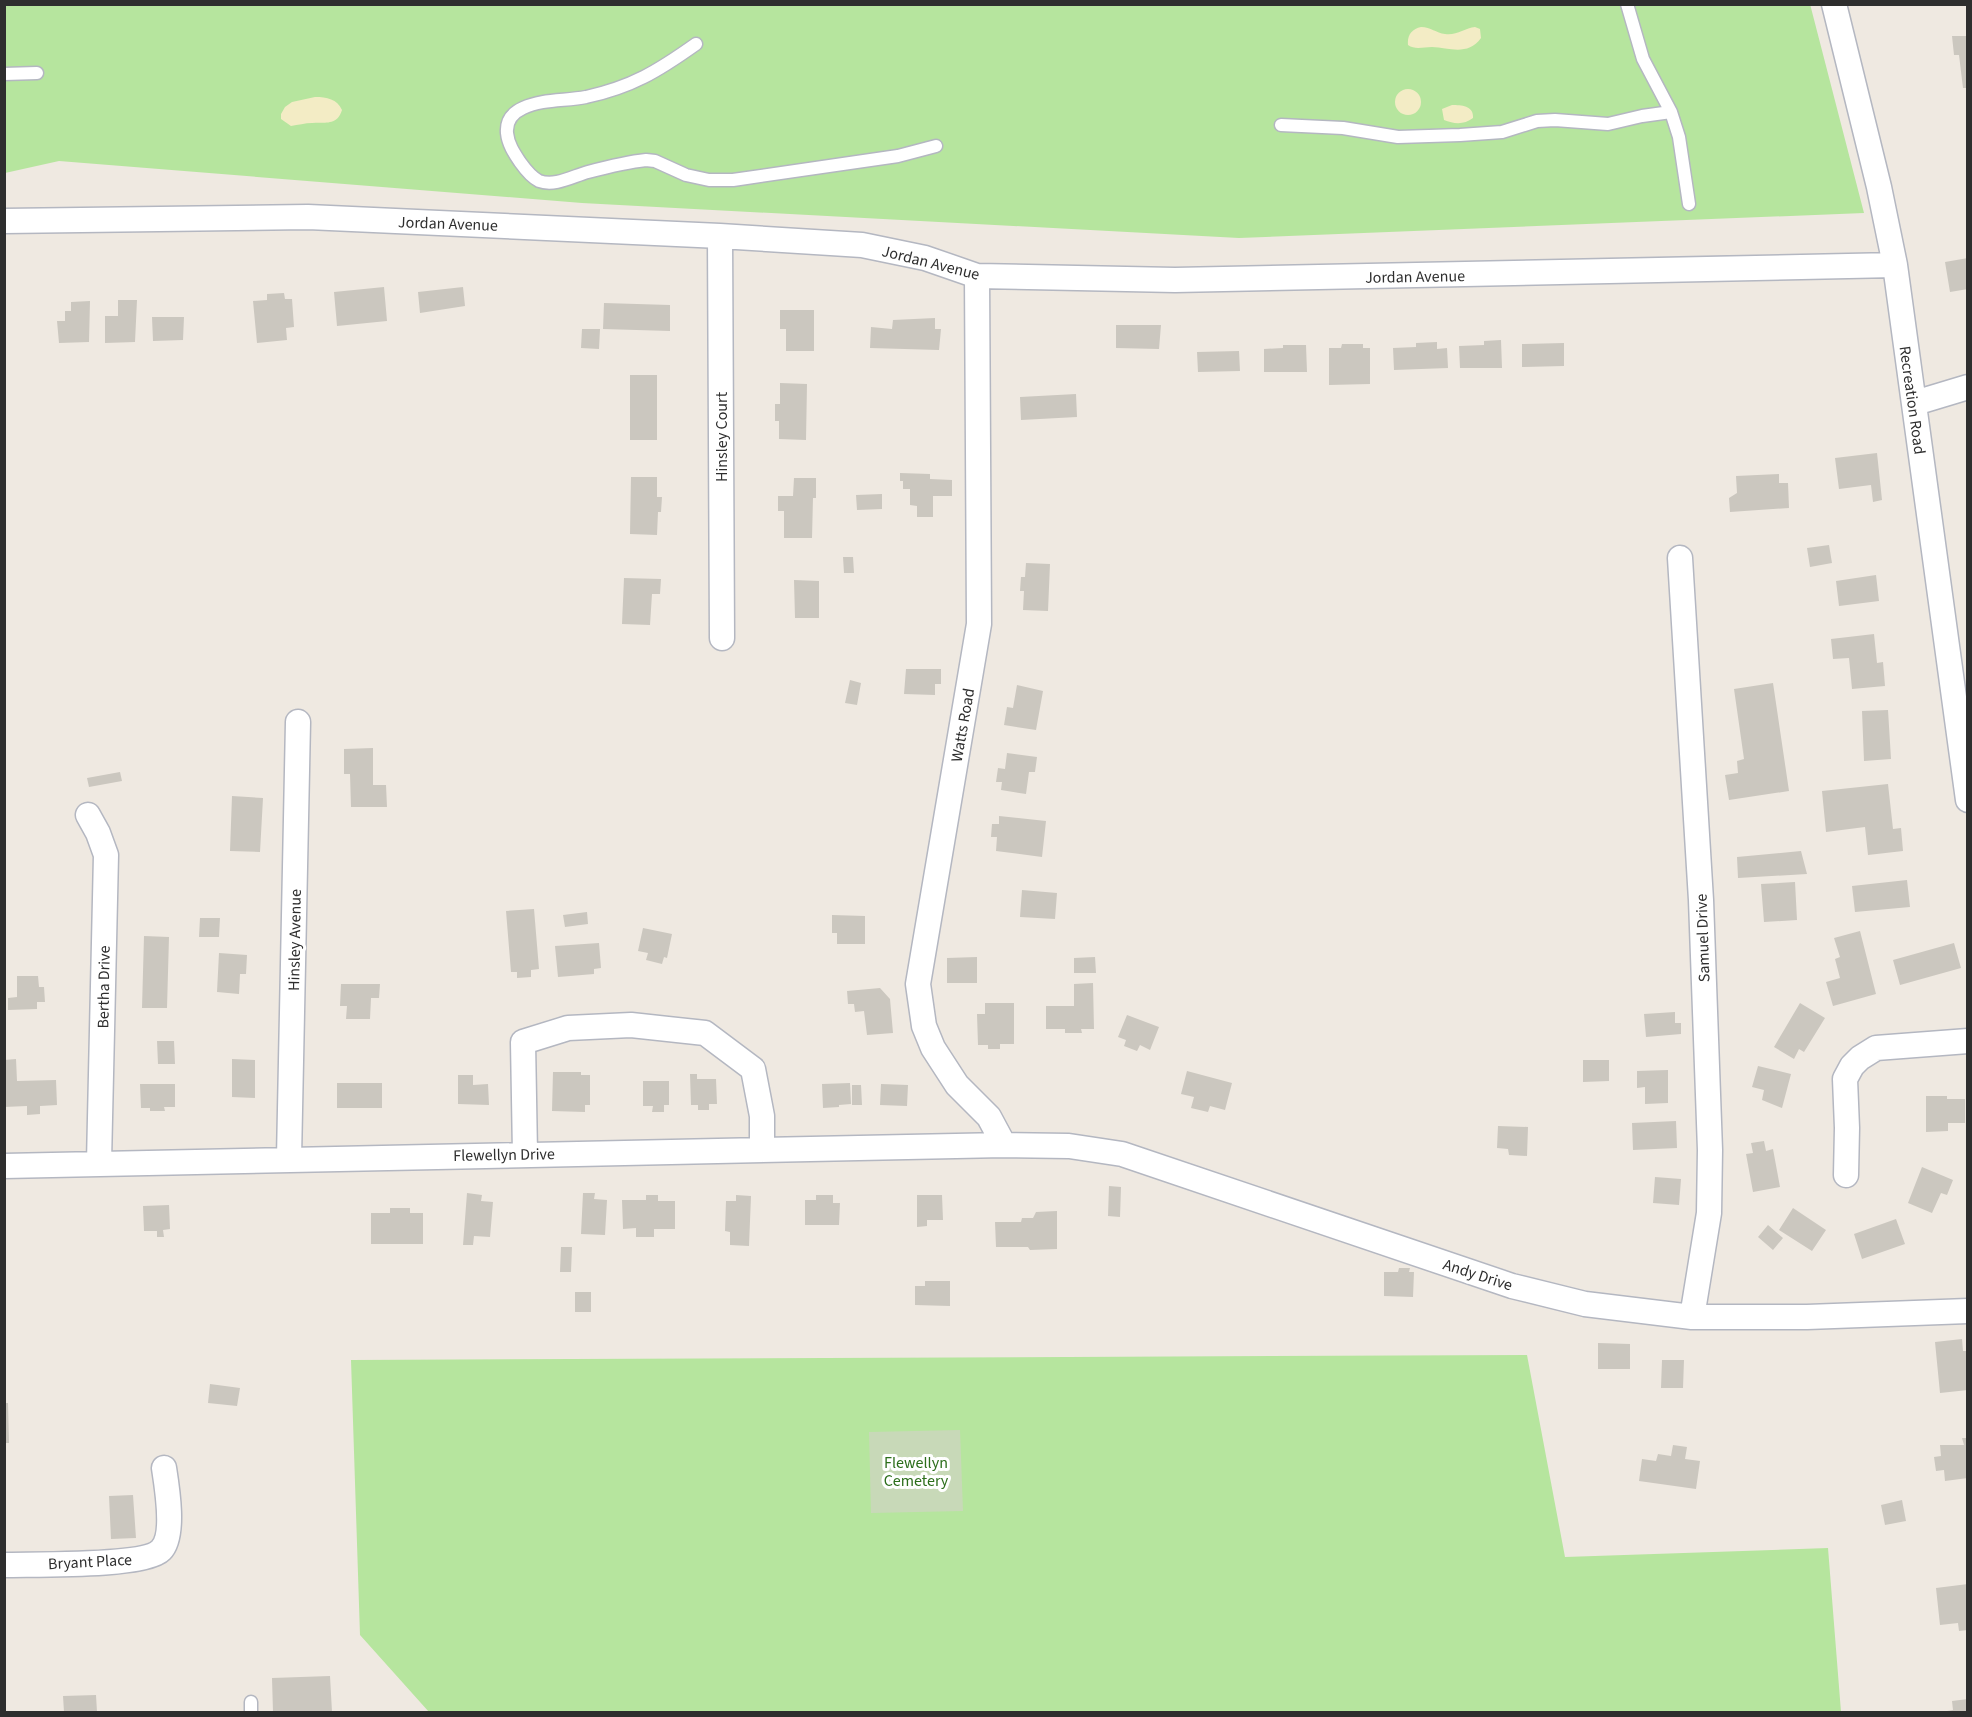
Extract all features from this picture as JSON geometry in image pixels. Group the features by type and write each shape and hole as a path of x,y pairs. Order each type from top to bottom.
{"street":[{"name":"Recreation Road","path":"1834,4 1879,187 1895,266 1968,800"},
{"name":"Jordan Avenue","path":"4,221 308,217 720,236 862,245 925,258 977,276 1176,280 1895,266"},
{"name":"Hinsley Court","path":"720,236 722,638"},
{"name":"Watts Road","path":"977,276 979,624 918,984 924,1026 933,1048 957,1085 989,1117 1004,1145"},
{"path":"1915,403 1968,387"},
{"name":"Samuel Drive","path":"1680,558 1701,900 1710,1150 1709,1213 1692,1317"},
{"name":"Hinsley Avenue","path":"289,1158 298,722"},
{"name":"Bertha Drive","path":"88,815 106,855 99,1162"},
{"path":"525,1154 523,1042 568,1028 632,1024 705,1033 753,1069 762,1116 762,1150"},
{"path":"1846,1175 1845,1079 1852,1066 1876,1048 1968,1041"},
{"name":"Flewellyn Drive","path":"4,1166 289,1158 1004,1145"},
{"name":"Andy Drive","path":"1004,1145 1069,1146 1122,1154 1512,1286 1585,1304 1692,1317 1807,1317 1968,1311"},
{"name":"Bryant Place","path":"4,1565 123,1562 150,1557 161,1551 167,1541 168,1524 164,1468"}],"lane":[{"path":"1627,4 1643,59 1671,112 1679,137 1689,204"},
{"path":"696,44 654,74 627,85 585,97 532,104 516,112 510,118 507,128 508,140 518,159 532,176 545,182 646,160 655,161 686,175 726,180 888,158 936,146"},
{"path":"4,74 37,74"},
{"path":"1281,125 1326,126 1398,137 1460,135 1488,134 1537,121 1608,124 1671,112"}],"green space":[{"path":"1810,4 1864,213 1239,238 582,203 59,161 5,173 5,5"},
{"path":"1527,1355 1565,1557 1828,1548 1841,1712 429,1712 360,1635 351,1360"},
{"name":"Flewellyn Cemetery","path":"960,1430 963,1511 871,1513 869,1432"}],"sand":[{"path":"1421,27 1449,34 1475,27 1480,29 1481,38 1476,44 1458,50 1411,47 1408,45 1408,38 1415,29"},
{"path":"1408,89 1417,93 1421,102 1417,111 1408,115 1399,111 1395,102 1399,93"},
{"path":"315,97 327,98 337,103 342,110 337,119 330,122 291,126 281,119 285,107 292,102"},
{"path":"1452,105 1469,109 1472,111 1473,118 1459,123 1444,120 1442,109"}],"building":[{"path":"1952,36 1968,36 1968,88 1963,88 1959,55 1954,55"},
{"path":"1968,258 1968,289 1950,292 1945,262"},
{"path":"384,287 387,321 337,326 334,292"},
{"path":"463,287 465,306 420,313 418,292"},
{"path":"284,293 285,299 292,299 294,327 286,328 287,340 257,343 253,301 267,300 267,294"},
{"path":"118,300 137,300 135,342 105,343 105,316 118,316"},
{"path":"90,301 89,342 59,343 57,321 65,321 65,311 71,311 71,302"},
{"path":"604,303 670,305 670,331 603,329"},
{"path":"780,310 814,310 814,351 786,351 786,329 780,329"},
{"path":"152,317 184,317 183,340 153,341"},
{"path":"935,318 935,329 941,329 939,350 870,348 871,327 892,329 893,320"},
{"path":"1116,325 1161,325 1159,349 1116,348"},
{"path":"582,329 600,329 599,349 581,348"},
{"path":"1501,340 1502,368 1460,368 1459,346 1484,345 1484,341"},
{"path":"1437,342 1437,349 1447,348 1448,368 1394,370 1393,348 1416,347 1416,343"},
{"path":"1564,343 1564,366 1522,367 1522,344"},
{"path":"1342,344 1363,344 1363,348 1370,348 1370,384 1329,385 1329,348 1341,348"},
{"path":"1283,345 1306,345 1307,372 1264,372 1264,349 1283,348"},
{"path":"1239,351 1240,371 1198,372 1197,352"},
{"path":"630,375 657,375 657,440 630,440"},
{"path":"780,383 807,384 806,440 779,439 779,421 775,421 775,404 780,404"},
{"path":"1076,394 1077,417 1021,420 1020,397"},
{"path":"1877,453 1882,500 1873,502 1871,485 1839,489 1835,458"},
{"path":"900,473 930,474 930,479 952,480 952,496 933,496 933,517 917,517 917,506 910,505 910,489 903,489"},
{"path":"1779,474 1779,483 1788,483 1789,508 1730,512 1729,498 1737,493 1736,476"},
{"path":"631,477 657,477 657,497 662,497 661,512 658,512 657,535 630,534"},
{"path":"794,478 816,478 812,538 784,538 784,511 778,511 778,496 793,496"},
{"path":"882,494 882,509 857,510 856,495"},
{"path":"1829,545 1832,563 1810,567 1807,548"},
{"path":"843,557 853,557 854,573 844,573"},
{"path":"1026,563 1050,564 1048,611 1023,610 1024,591 1020,591 1021,577 1025,577"},
{"path":"1876,575 1879,601 1839,606 1836,581"},
{"path":"624,578 661,579 660,594 652,594 650,625 622,624"},
{"path":"794,580 819,581 819,618 795,618"},
{"path":"1874,634 1877,663 1883,662 1885,686 1852,689 1849,658 1833,659 1831,639"},
{"path":"906,669 941,669 941,684 935,684 935,695 904,694"},
{"path":"850,680 861,683 857,705 845,703"},
{"path":"1773,683 1789,791 1729,800 1725,775 1738,773 1737,761 1744,759 1734,689"},
{"path":"1017,685 1043,691 1036,730 1004,725 1007,707 1013,708"},
{"path":"1888,710 1891,759 1864,761 1862,711"},
{"path":"373,748 373,785 386,785 387,807 351,807 350,774 344,774 344,749"},
{"path":"1007,753 1037,757 1035,772 1029,772 1026,794 1001,790 1002,782 996,782 998,768 1005,769"},
{"path":"120,772 122,781 89,787 87,778"},
{"path":"1888,784 1893,829 1901,828 1903,851 1868,855 1865,827 1826,832 1822,791"},
{"path":"232,796 263,798 260,852 230,851"},
{"path":"999,816 1046,821 1042,857 996,851 997,837 991,837 992,824 999,824"},
{"path":"1801,851 1807,874 1738,878 1737,857"},
{"path":"1907,880 1910,907 1855,912 1852,886"},
{"path":"1795,882 1797,920 1764,922 1761,884"},
{"path":"1022,890 1057,893 1055,919 1020,917"},
{"path":"534,909 539,969 531,970 531,977 517,978 517,972 511,972 506,911"},
{"path":"587,912 588,924 565,927 563,915"},
{"path":"832,915 865,916 865,944 837,944 837,933 832,933"},
{"path":"200,918 220,918 219,937 199,937"},
{"path":"643,928 672,934 667,958 664,957 662,964 646,960 648,953 638,951"},
{"path":"1860,931 1876,994 1833,1006 1826,982 1840,978 1835,959 1840,957 1834,938"},
{"path":"144,936 169,937 167,1008 142,1008"},
{"path":"599,943 601,968 594,969 594,974 558,977 555,946"},
{"path":"1954,943 1961,968 1900,985 1893,960"},
{"path":"219,953 247,955 246,974 240,974 239,994 217,992"},
{"path":"977,957 977,983 947,983 947,958"},
{"path":"1095,957 1096,973 1074,973 1074,958"},
{"path":"17,976 38,976 39,987 44,987 45,1002 37,1002 37,1009 8,1010 8,998 17,997"},
{"path":"1093,983 1094,1029 1081,1029 1082,1033 1065,1033 1065,1029 1046,1029 1046,1006 1074,1006 1074,984"},
{"path":"341,984 380,984 379,998 371,998 370,1019 346,1019 347,1006 340,1006"},
{"path":"880,988 890,999 893,1033 867,1035 864,1011 855,1012 854,1004 848,1004 847,991"},
{"path":"985,1003 1014,1003 1014,1044 1000,1044 1000,1049 988,1049 988,1045 978,1045 977,1014 985,1014"},
{"path":"1800,1003 1825,1018 1804,1052 1799,1049 1794,1059 1774,1047"},
{"path":"1675,1012 1675,1023 1681,1023 1681,1034 1646,1037 1644,1014"},
{"path":"1127,1015 1159,1027 1150,1050 1140,1045 1137,1051 1124,1046 1126,1040 1118,1037"},
{"path":"157,1041 174,1041 175,1064 158,1064"},
{"path":"16,1059 17,1081 56,1080 57,1105 40,1106 40,1114 27,1115 27,1106 4,1107 4,1060"},
{"path":"232,1059 255,1060 255,1098 232,1097"},
{"path":"1583,1060 1609,1060 1609,1081 1583,1082"},
{"path":"1758,1066 1791,1074 1782,1108 1762,1100 1764,1090 1752,1087"},
{"path":"1668,1070 1668,1103 1645,1104 1645,1087 1637,1088 1637,1071"},
{"path":"1187,1071 1232,1083 1225,1110 1210,1106 1208,1112 1191,1108 1194,1097 1181,1094"},
{"path":"553,1072 581,1072 581,1075 590,1075 590,1105 585,1105 585,1112 552,1111"},
{"path":"690,1074 697,1074 697,1079 716,1079 717,1104 709,1104 709,1110 698,1110 698,1105 691,1105"},
{"path":"458,1075 473,1075 473,1085 488,1084 489,1105 458,1104"},
{"path":"643,1081 669,1081 669,1105 664,1105 664,1112 652,1112 653,1106 643,1106"},
{"path":"337,1083 382,1083 382,1108 337,1108"},
{"path":"850,1083 851,1104 823,1108 822,1084"},
{"path":"140,1084 175,1084 175,1107 164,1107 165,1111 150,1111 150,1108 141,1108"},
{"path":"881,1084 908,1085 907,1106 880,1105"},
{"path":"852,1085 861,1085 862,1105 852,1105"},
{"path":"1926,1096 1965,1099 1965,1123 1948,1123 1948,1131 1926,1132"},
{"path":"1676,1121 1677,1148 1633,1150 1632,1123"},
{"path":"1498,1126 1528,1127 1527,1156 1509,1155 1508,1149 1497,1148"},
{"path":"1764,1141 1766,1151 1773,1149 1780,1187 1753,1192 1746,1154 1753,1153 1751,1143"},
{"path":"1922,1167 1953,1180 1947,1195 1941,1193 1932,1213 1908,1203"},
{"path":"1655,1177 1681,1179 1679,1205 1653,1203"},
{"path":"1109,1186 1121,1187 1120,1217 1108,1216"},
{"path":"467,1193 482,1195 481,1201 493,1202 490,1237 474,1236 473,1245 463,1245"},
{"path":"583,1193 595,1193 594,1199 607,1200 605,1235 581,1234"},
{"path":"646,1195 658,1195 658,1201 675,1201 675,1229 654,1229 654,1237 636,1237 636,1228 623,1229 622,1200 646,1200"},
{"path":"736,1195 751,1196 749,1246 730,1245 730,1232 725,1231 726,1201 736,1201"},
{"path":"816,1195 833,1195 833,1203 840,1203 839,1225 805,1225 805,1200 816,1200"},
{"path":"917,1195 942,1195 943,1220 927,1220 927,1226 917,1227"},
{"path":"169,1205 170,1229 163,1230 164,1237 157,1237 157,1231 144,1231 143,1206"},
{"path":"390,1208 410,1208 410,1213 423,1213 423,1244 371,1244 371,1213 390,1213"},
{"path":"1793,1208 1826,1230 1812,1251 1779,1230"},
{"path":"1057,1211 1057,1249 1030,1250 1028,1247 996,1247 995,1222 1021,1222 1022,1218 1033,1218 1036,1212"},
{"path":"1896,1219 1905,1244 1862,1259 1854,1234"},
{"path":"1768,1225 1783,1238 1773,1250 1758,1237"},
{"path":"561,1247 572,1247 571,1272 560,1272"},
{"path":"1399,1268 1410,1268 1409,1272 1414,1272 1413,1297 1384,1296 1384,1272 1398,1272"},
{"path":"925,1281 950,1281 950,1306 915,1305 915,1286 925,1286"},
{"path":"575,1292 591,1292 591,1312 575,1312"},
{"path":"1962,1339 1963,1351 1968,1351 1968,1390 1940,1393 1935,1342"},
{"path":"1598,1343 1630,1344 1630,1369 1598,1369"},
{"path":"1662,1360 1684,1360 1683,1388 1661,1388"},
{"path":"210,1384 240,1388 237,1406 208,1403"},
{"path":"4,1403 8,1403 9,1443 4,1443"},
{"path":"1962,1438 1968,1438 1968,1478 1945,1481 1944,1470 1936,1471 1934,1457 1941,1456 1940,1445 1964,1445"},
{"path":"1673,1445 1687,1447 1685,1459 1700,1461 1696,1489 1639,1481 1642,1459 1656,1461 1658,1454 1671,1456"},
{"path":"133,1495 136,1538 111,1539 109,1496"},
{"path":"1902,1500 1906,1521 1885,1525 1881,1505"},
{"path":"1968,1584 1968,1630 1959,1631 1958,1623 1940,1625 1936,1588"},
{"path":"330,1676 332,1712 273,1712 272,1678"},
{"path":"96,1695 97,1712 64,1712 63,1696"},
{"path":"1968,1699 1968,1712 1941,1712 1953,1710 1952,1701"}]}
